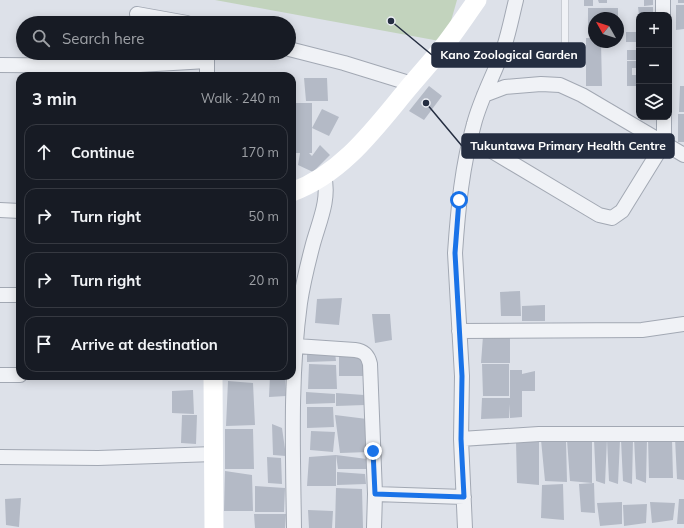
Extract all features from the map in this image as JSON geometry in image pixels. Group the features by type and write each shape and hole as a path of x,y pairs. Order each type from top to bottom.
{"main road":[{"path":"296,190 324,176 358,147 447,42 477,0"},
{"path":"213,380 214,528"}],"street":[{"path":"465,528 461,439 462,376 455,253 463,175 470,138 484,95 504,46 516,0"},
{"path":"663,0 663,12"},
{"path":"137,14 148,16"},
{"path":"296,51 412,84"},
{"path":"0,65 123,71 189,60"},
{"path":"207,60 207,72"},
{"path":"484,95 505,87 542,84 560,85 582,94 684,154"},
{"path":"470,138 599,216 612,218 622,212 664,143 664,120"},
{"path":"324,176 326,184 324,206 296,303 296,346 361,351 368,357 370,364 375,494 374,528"},
{"path":"0,210 16,210"},
{"path":"0,295 16,295"},
{"path":"459,331 642,330 684,324"},
{"path":"0,375 16,375"},
{"path":"294,380 293,404 294,528"},
{"path":"461,439 539,434 684,434"},
{"path":"0,457 98,458 214,454"},
{"path":"375,494 464,497"}],"lane":[{"path":"565,0 565,57"}],"green space":[{"path":"215,0 457,0 445,42"}],"building":[{"path":"584,0 593,0 593,6 584,6"},
{"path":"598,0 607,0 607,3 599,3"},
{"path":"644,0 653,0 653,5 644,6"},
{"path":"678,0 684,0 684,3 678,3"},
{"path":"676,5 684,5 684,29 676,30"},
{"path":"638,7 653,7 653,12 639,12"},
{"path":"588,8 618,8 618,12 588,12"},
{"path":"626,32 636,32 636,42 626,42"},
{"path":"586,38 588,38 588,48 601,48 602,86 586,86"},
{"path":"627,50 636,50 636,60 627,60"},
{"path":"627,61 636,61 636,68 632,68 632,75 636,75 636,86 627,86"},
{"path":"304,78 327,78 328,101 306,101"},
{"path":"429,86 442,96 424,120 409,111"},
{"path":"680,86 684,86 684,112 679,112"},
{"path":"296,103 312,103 312,153 309,153 312,156 320,145 330,155 313,172 298,165 300,153 296,153"},
{"path":"322,109 339,117 329,136 312,128"},
{"path":"678,114 684,114 684,142 678,142"},
{"path":"520,291 521,316 501,316 500,292"},
{"path":"342,298 339,325 315,323 317,299"},
{"path":"545,305 545,321 522,321 522,306"},
{"path":"372,314 390,314 392,340 375,343"},
{"path":"483,336 510,336 510,363 481,363"},
{"path":"307,349 335,352 336,361 307,362"},
{"path":"339,352 365,354 367,376 339,376"},
{"path":"309,364 336,365 337,389 308,389"},
{"path":"482,364 509,364 509,396 483,396"},
{"path":"510,370 522,370 522,374 535,371 535,391 522,391 522,417 510,418 510,404 509,418 481,419 482,398 510,398"},
{"path":"270,380 285,380 286,396 269,397"},
{"path":"228,381 253,383 255,425 226,426"},
{"path":"193,390 194,414 172,413 172,391"},
{"path":"306,392 335,394 335,403 306,404"},
{"path":"336,393 364,395 365,405 336,406"},
{"path":"307,407 333,407 334,427 307,428"},
{"path":"182,415 197,415 196,444 181,443"},
{"path":"335,415 367,419 369,452 340,453"},
{"path":"272,424 282,428 286,456 273,455"},
{"path":"225,429 253,429 254,469 225,469"},
{"path":"311,431 335,432 333,452 310,450"},
{"path":"539,438 539,485 517,483 516,441"},
{"path":"634,438 647,438 646,483 636,479"},
{"path":"648,438 672,439 673,478 649,478"},
{"path":"675,438 684,438 684,480 677,479"},
{"path":"607,439 605,484 596,481 594,440"},
{"path":"633,439 632,484 623,481 621,440"},
{"path":"541,440 566,440 567,482 545,481"},
{"path":"567,440 592,440 592,483 570,481"},
{"path":"607,440 620,440 618,484 609,481"},
{"path":"336,455 336,486 307,486 309,457"},
{"path":"336,455 367,459 367,469 338,469"},
{"path":"267,457 281,458 282,484 268,483"},
{"path":"225,471 252,475 253,511 224,511"},
{"path":"337,472 365,474 366,484 337,485"},
{"path":"594,483 595,513 581,512 579,484"},
{"path":"563,484 564,520 541,518 542,485"},
{"path":"255,486 285,488 284,512 255,512"},
{"path":"336,488 362,489 363,528 335,528"},
{"path":"21,498 19,527 6,525 5,499"},
{"path":"679,499 684,499 684,524 677,524"},
{"path":"622,502 622,524 600,526 597,503"},
{"path":"650,502 675,503 673,520 652,523"},
{"path":"647,504 646,523 624,526 623,505"},
{"path":"308,510 333,511 332,528 309,528"},
{"path":"254,514 286,514 285,528 255,528"}],"place":[{"name":"Kano Zoological Garden","path":"391,21"},
{"name":"Tukuntawa Primary Health Centre","path":"426,103"}],"route":[{"path":"373,451 375,494 464,497 461,439 462,376 455,253 459,200"}]}
